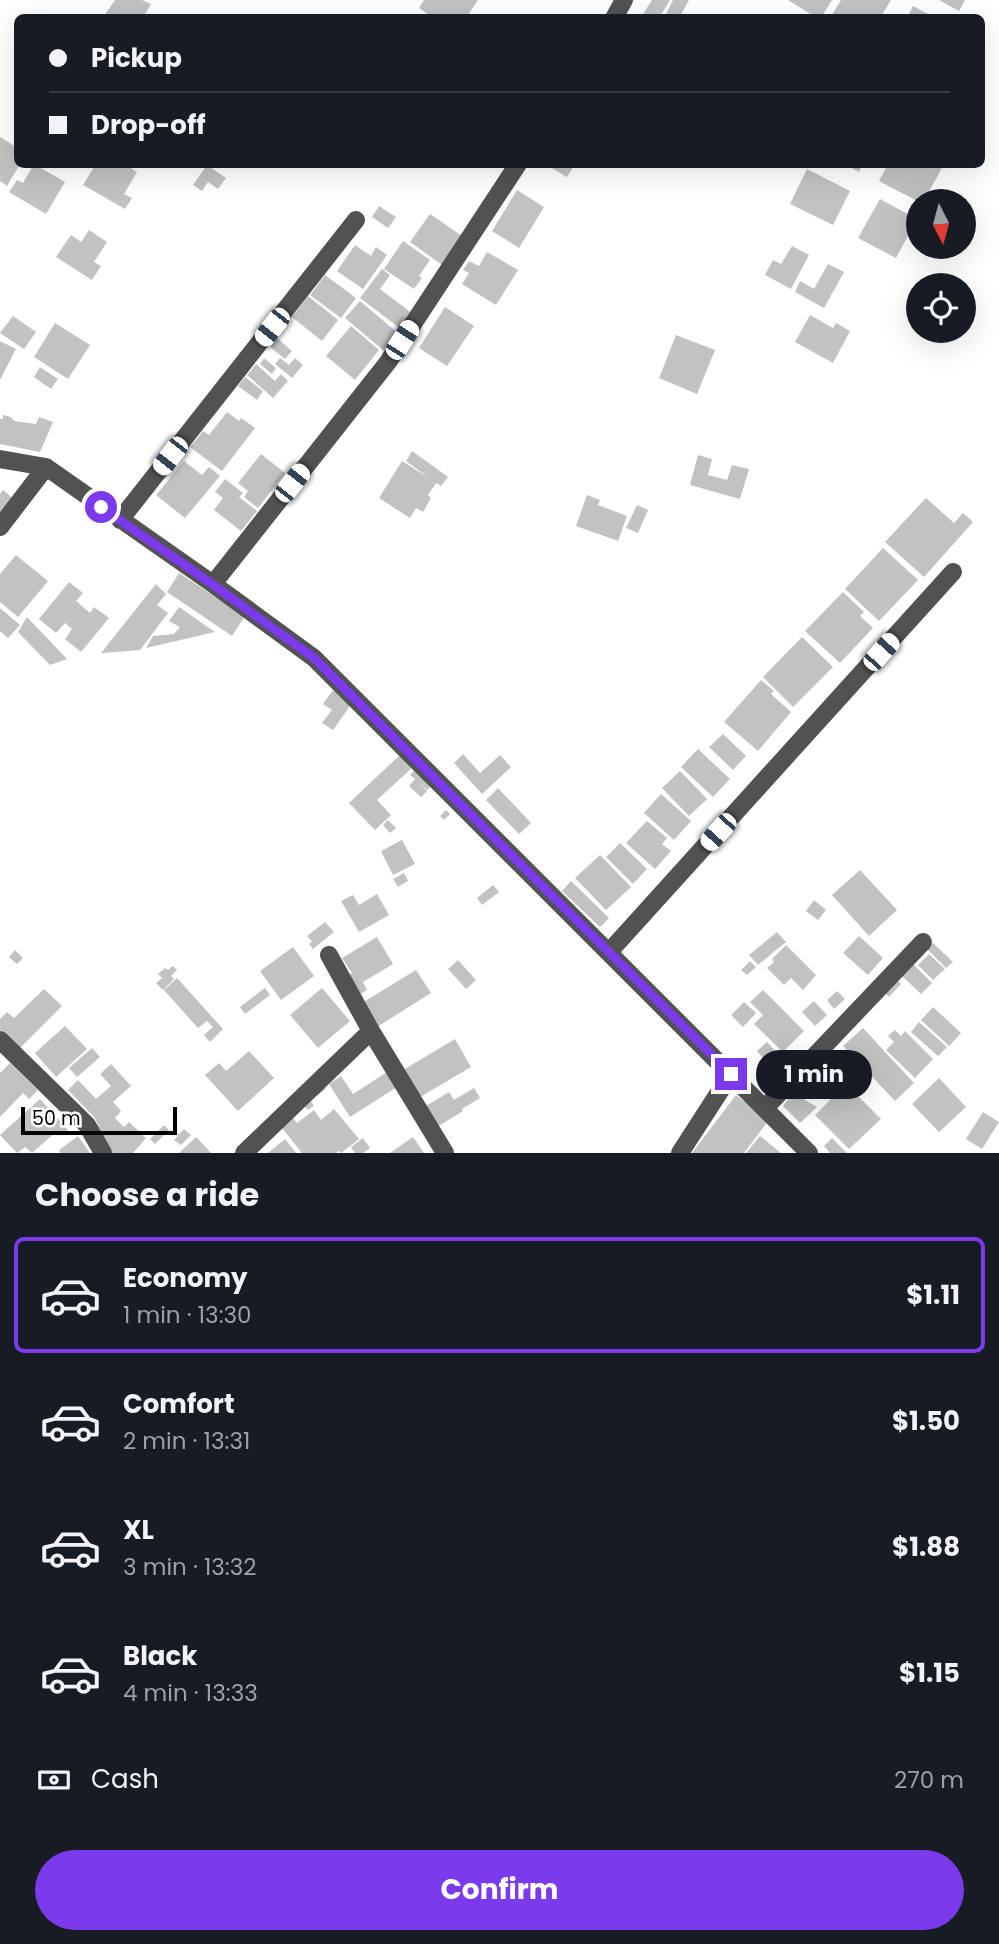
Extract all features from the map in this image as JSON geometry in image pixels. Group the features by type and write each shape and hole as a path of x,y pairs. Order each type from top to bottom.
{"street":[{"path":"212,584 388,362 515,168"},
{"path":"120,520 356,220"},
{"path":"0,459 46,467 314,658 810,1153"},
{"path":"0,527 46,467"},
{"path":"609,952 953,572"},
{"path":"765,1108 923,942"},
{"path":"329,955 371,1031 445,1153"},
{"path":"244,1153 371,1031"},
{"path":"0,1040 87,1125 103,1153"},
{"path":"680,1153 731,1074"}],"building":[{"path":"115,0 142,0 151,4 145,14 105,14"},
{"path":"424,0 478,0 469,14 427,14 419,8"},
{"path":"652,0 670,0 661,14 643,14"},
{"path":"673,0 689,0 681,14 666,14"},
{"path":"788,0 832,0 823,14 811,14"},
{"path":"841,0 891,0 882,14 832,14"},
{"path":"939,0 965,0 959,11"},
{"path":"913,6 928,14 909,14"},
{"path":"0,137 14,146 14,168 18,168 7,186 0,181"},
{"path":"32,168 41,168 65,182 46,214 9,192 17,180 23,183"},
{"path":"94,168 130,168 137,172 124,194 132,198 125,209 83,185"},
{"path":"205,168 211,168 226,178 218,189 208,182 202,191 193,185"},
{"path":"552,168 573,168 567,177"},
{"path":"886,168 942,168 930,189 906,189 906,195 879,181"},
{"path":"807,169 850,191 833,225 790,204"},
{"path":"517,190 544,207 519,248 492,231"},
{"path":"880,199 906,213 906,239 896,258 858,238"},
{"path":"379,206 396,217 388,228 372,217"},
{"path":"430,214 462,236 442,265 410,242"},
{"path":"89,230 107,242 94,262 101,266 92,280 56,257 71,235 81,242"},
{"path":"403,241 430,260 414,289 384,269"},
{"path":"355,245 371,256 376,247 387,255 363,289 337,271"},
{"path":"792,246 809,255 791,289 765,275 773,260 781,264"},
{"path":"487,252 518,270 496,305 462,284 469,273 463,270 469,261 479,266"},
{"path":"828,264 844,272 824,308 795,292 800,281 814,289"},
{"path":"382,269 390,275 380,289 413,314 401,329 360,298"},
{"path":"325,275 356,298 341,318 310,295"},
{"path":"308,296 338,320 322,341 292,317"},
{"path":"360,301 399,334 384,351 345,318"},
{"path":"445,307 474,326 447,366 419,348"},
{"path":"810,315 833,328 836,323 850,331 833,363 795,342"},
{"path":"13,316 36,332 24,349 0,333"},
{"path":"55,323 90,345 68,379 34,357"},
{"path":"351,326 379,350 355,380 326,356"},
{"path":"676,335 715,350 697,394 659,378"},
{"path":"277,338 292,351 285,359 270,347"},
{"path":"0,341 16,349 0,380"},
{"path":"264,358 276,368 272,374 260,364"},
{"path":"280,358 289,365 295,358 303,365 292,378 275,364"},
{"path":"256,364 275,381 281,374 288,381 273,398 247,375"},
{"path":"40,367 58,379 51,389 34,377"},
{"path":"245,377 263,391 257,400 238,386"},
{"path":"227,412 255,428 222,471 190,447 203,431 209,435"},
{"path":"3,415 14,421 36,424 39,417 53,422 40,452 0,444 0,419 3,419"},
{"path":"412,451 448,477 441,486 436,483 428,495 431,498 423,512 416,508 410,518 379,498 402,461 429,478 406,461"},
{"path":"261,454 285,473 258,508 244,497 248,491 238,483"},
{"path":"698,455 712,459 708,475 727,480 732,465 749,469 740,499 690,485"},
{"path":"184,461 202,475 209,467 220,476 185,518 156,495"},
{"path":"225,479 243,493 239,497 257,511 241,531 214,510 223,498 215,492"},
{"path":"3,490 16,501 0,520 0,494"},
{"path":"587,495 600,500 598,505 627,516 618,541 576,526"},
{"path":"926,498 954,523 963,513 973,522 924,577 885,542"},
{"path":"637,505 648,510 638,533 626,528"},
{"path":"883,548 918,580 879,621 845,589"},
{"path":"16,555 48,581 18,617 0,602 0,574"},
{"path":"179,573 245,616 232,636 167,592"},
{"path":"69,582 83,593 76,601 90,613 94,607 109,618 81,652 65,639 72,629 65,623 56,633 39,619"},
{"path":"156,584 166,594 157,605 168,613 140,650 101,653"},
{"path":"843,592 864,612 860,616 873,628 840,663 805,631"},
{"path":"179,607 215,632 146,648 153,636 174,634 180,627 169,621"},
{"path":"0,608 20,625 8,638 0,631"},
{"path":"27,617 67,659 50,665 18,632"},
{"path":"802,637 833,667 793,707 763,677"},
{"path":"761,680 774,691 771,694 791,712 758,751 724,722"},
{"path":"333,690 352,703 333,730 322,723 332,710 323,704"},
{"path":"723,734 746,756 733,770 709,747"},
{"path":"698,749 730,779 713,797 681,767"},
{"path":"401,754 413,767 377,800 391,815 375,830 349,803"},
{"path":"463,754 480,773 500,755 511,767 482,794 454,763"},
{"path":"415,769 432,785 427,790 418,782 427,791 421,797 409,786 415,779 410,775"},
{"path":"680,771 707,799 689,816 662,788"},
{"path":"498,788 531,823 519,834 486,800"},
{"path":"661,794 691,821 674,840 644,813"},
{"path":"446,810 450,814 444,820 440,816"},
{"path":"388,820 396,828 390,833 383,825"},
{"path":"647,821 667,838 662,844 671,851 655,869 626,843"},
{"path":"402,840 415,864 393,875 381,851"},
{"path":"620,843 647,869 633,884 606,857"},
{"path":"600,855 631,887 606,910 575,878"},
{"path":"860,870 897,910 869,936 832,895"},
{"path":"404,873 408,881 398,887 393,879"},
{"path":"571,881 609,918 600,927 562,891"},
{"path":"493,885 499,892 482,905 477,898"},
{"path":"377,894 389,915 359,932 341,901 353,895 359,905"},
{"path":"814,900 826,910 818,920 806,911"},
{"path":"325,922 334,932 313,949 309,944 312,941 307,936"},
{"path":"777,932 786,942 758,965 749,955"},
{"path":"859,936 883,958 868,975 843,953"},
{"path":"377,937 393,964 363,982 367,990 359,995 347,976 352,973 342,958"},
{"path":"933,943 953,962 946,968 927,949"},
{"path":"786,945 816,975 803,990 791,978 784,985 767,968"},
{"path":"293,947 314,976 281,1000 260,971"},
{"path":"15,950 23,958 17,964 9,957"},
{"path":"929,954 945,969 933,980 918,965"},
{"path":"458,960 476,980 466,989 448,969"},
{"path":"750,961 756,967 747,975 741,970"},
{"path":"912,963 932,983 921,994 901,975"},
{"path":"173,966 177,970 171,976 174,979 163,990 156,983 162,978 158,974"},
{"path":"416,970 431,993 377,1027 362,1003"},
{"path":"177,978 223,1029 210,1042 204,1035 213,1027 207,1021 198,1028 164,990"},
{"path":"895,978 901,984 889,997 883,991"},
{"path":"265,988 270,995 245,1014 240,1007"},
{"path":"322,988 350,1021 318,1048 290,1015"},
{"path":"44,989 62,1006 19,1049 0,1030 0,1019 7,1012 14,1018"},
{"path":"763,990 804,1031 783,1052 754,1024 763,1015 750,1002"},
{"path":"837,991 845,999 834,1009 827,1000"},
{"path":"814,1001 827,1015 815,1026 802,1012"},
{"path":"744,1002 756,1013 743,1027 731,1015"},
{"path":"933,1007 961,1033 949,1046 921,1020"},
{"path":"919,1022 947,1047 938,1056 911,1032"},
{"path":"65,1026 87,1049 56,1077 35,1053"},
{"path":"863,1028 914,1083 895,1101 843,1046"},
{"path":"895,1030 901,1036 905,1031 933,1059 915,1078 886,1050 894,1042 888,1036"},
{"path":"455,1039 471,1067 420,1097 403,1070"},
{"path":"767,1042 778,1054 768,1063 757,1051"},
{"path":"92,1048 100,1057 77,1077 69,1068"},
{"path":"249,1051 274,1078 238,1111 205,1075 219,1063 226,1071"},
{"path":"10,1063 38,1090 29,1099 23,1093 0,1117 0,1073"},
{"path":"111,1064 131,1086 113,1102 121,1111 115,1118 124,1127 129,1122 146,1138 133,1153 110,1153 95,1118 68,1090 78,1080 96,1099 111,1086 100,1074"},
{"path":"387,1072 397,1087 350,1117 329,1084 341,1076 353,1094"},
{"path":"939,1078 966,1107 939,1132 912,1104"},
{"path":"322,1084 326,1089 310,1100 314,1106 308,1110 301,1101"},
{"path":"846,1084 881,1119 849,1149 815,1115"},
{"path":"474,1088 480,1098 437,1127 424,1107 449,1092 454,1100"},
{"path":"793,1093 817,1107 800,1123 783,1106"},
{"path":"736,1095 769,1120 744,1153 692,1153"},
{"path":"40,1099 68,1130 61,1136 57,1131 32,1153 25,1147 17,1153 0,1135"},
{"path":"334,1109 359,1139 341,1153 302,1153 282,1128 290,1115 297,1123 314,1110 321,1120"},
{"path":"983,1112 999,1122 982,1149 966,1139"},
{"path":"164,1125 169,1130 155,1144 150,1139"},
{"path":"184,1129 191,1135 181,1145 174,1140"},
{"path":"78,1136 90,1153 61,1153 59,1150"},
{"path":"760,1136 781,1153 746,1153"},
{"path":"196,1137 211,1153 179,1153"},
{"path":"413,1137 424,1153 390,1153"},
{"path":"363,1138 370,1148 363,1153 355,1153 351,1147"},
{"path":"832,1138 847,1153 830,1153 824,1146"},
{"path":"285,1139 296,1153 268,1153"}],"route":[{"path":"101,507 314,658 731,1074"}]}
